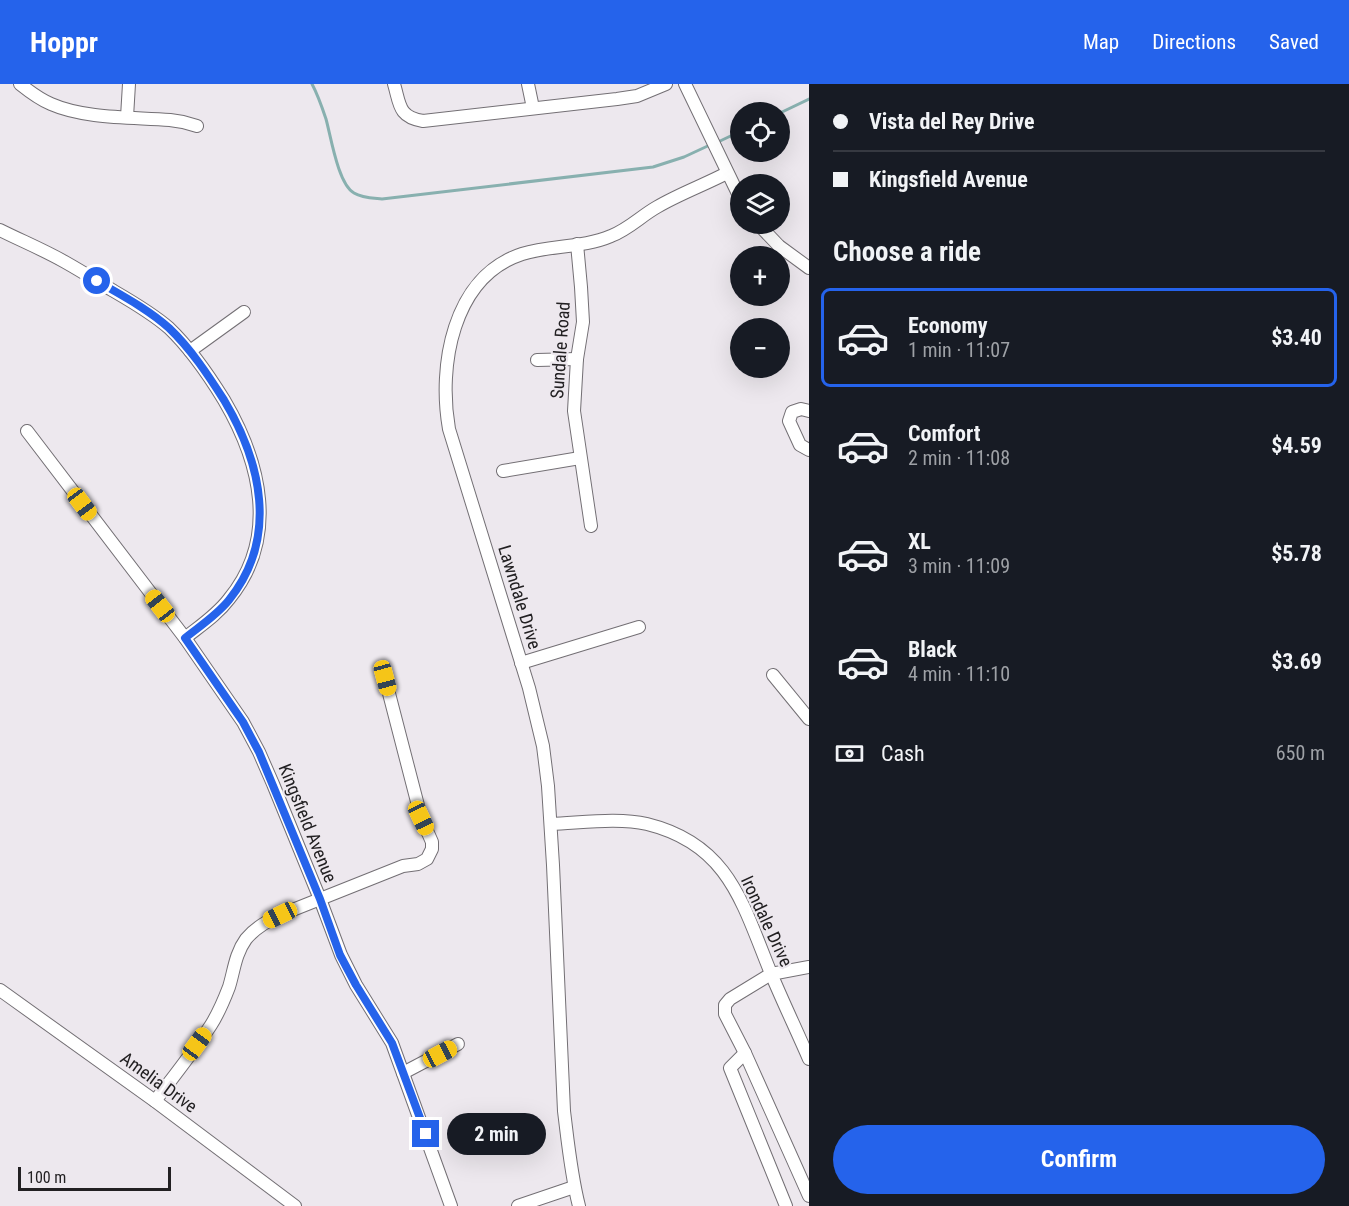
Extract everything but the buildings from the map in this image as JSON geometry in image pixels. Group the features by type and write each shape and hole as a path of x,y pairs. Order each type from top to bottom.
{"street":[{"path":"20,84 42,100 69,111 183,122 197,126"},
{"path":"127,117 129,84"},
{"path":"394,84 401,110 414,120 423,121 617,99 636,96 666,84"},
{"path":"528,84 533,108"},
{"path":"685,84 730,179"},
{"name":"Lawndale Drive","path":"579,1206 568,1149 564,1111 551,824 543,746 539,723 449,429 445,397 448,353 469,296 478,283 506,261 534,250 596,242 613,236 653,209 727,173"},
{"path":"0,230 64,261 130,301 168,328 202,367 244,438 258,486 261,516 255,550 238,587 219,611 185,638"},
{"path":"768,234 779,246 809,268"},
{"name":"Sundale Road","path":"577,244 583,322 576,359 574,411 591,526"},
{"path":"190,351 244,312"},
{"path":"537,360 576,359"},
{"path":"809,411 801,409 792,412 789,421 800,445 809,450"},
{"name":"Kingsfield Avenue","path":"27,431 185,638 243,722 259,752 320,899 340,955 392,1043 451,1206"},
{"path":"503,471 580,458"},
{"path":"521,663 639,627"},
{"path":"773,675 809,720"},
{"path":"155,1101 211,1025 229,987 236,958 246,939 255,929 267,921 320,899 403,866 427,859 432,849 430,836 421,818 385,678"},
{"name":"Irondale Drive","path":"551,824 621,821 645,824 682,837 704,852 721,868 742,901 771,974 809,1059"},
{"path":"809,967 771,974 730,999 725,1005 725,1014 745,1053 809,1196"},
{"name":"Amelia Drive","path":"0,990 296,1206"},
{"path":"403,1073 458,1044"},
{"path":"745,1053 730,1068 786,1206"},
{"path":"518,1206 574,1187"}],"waterway":[{"path":"312,84 326,119 339,170 348,188 367,198 382,199 653,167 684,157 712,144"},
{"path":"790,108 809,99"},
{"path":"718,142 730,136"}],"route":[{"path":"97,281 154,317 190,351 218,391 244,438 252,461 260,501 261,516 255,550 246,572 229,599 207,622 185,638 223,691 259,752 320,899 340,955 392,1043 426,1134"}]}
